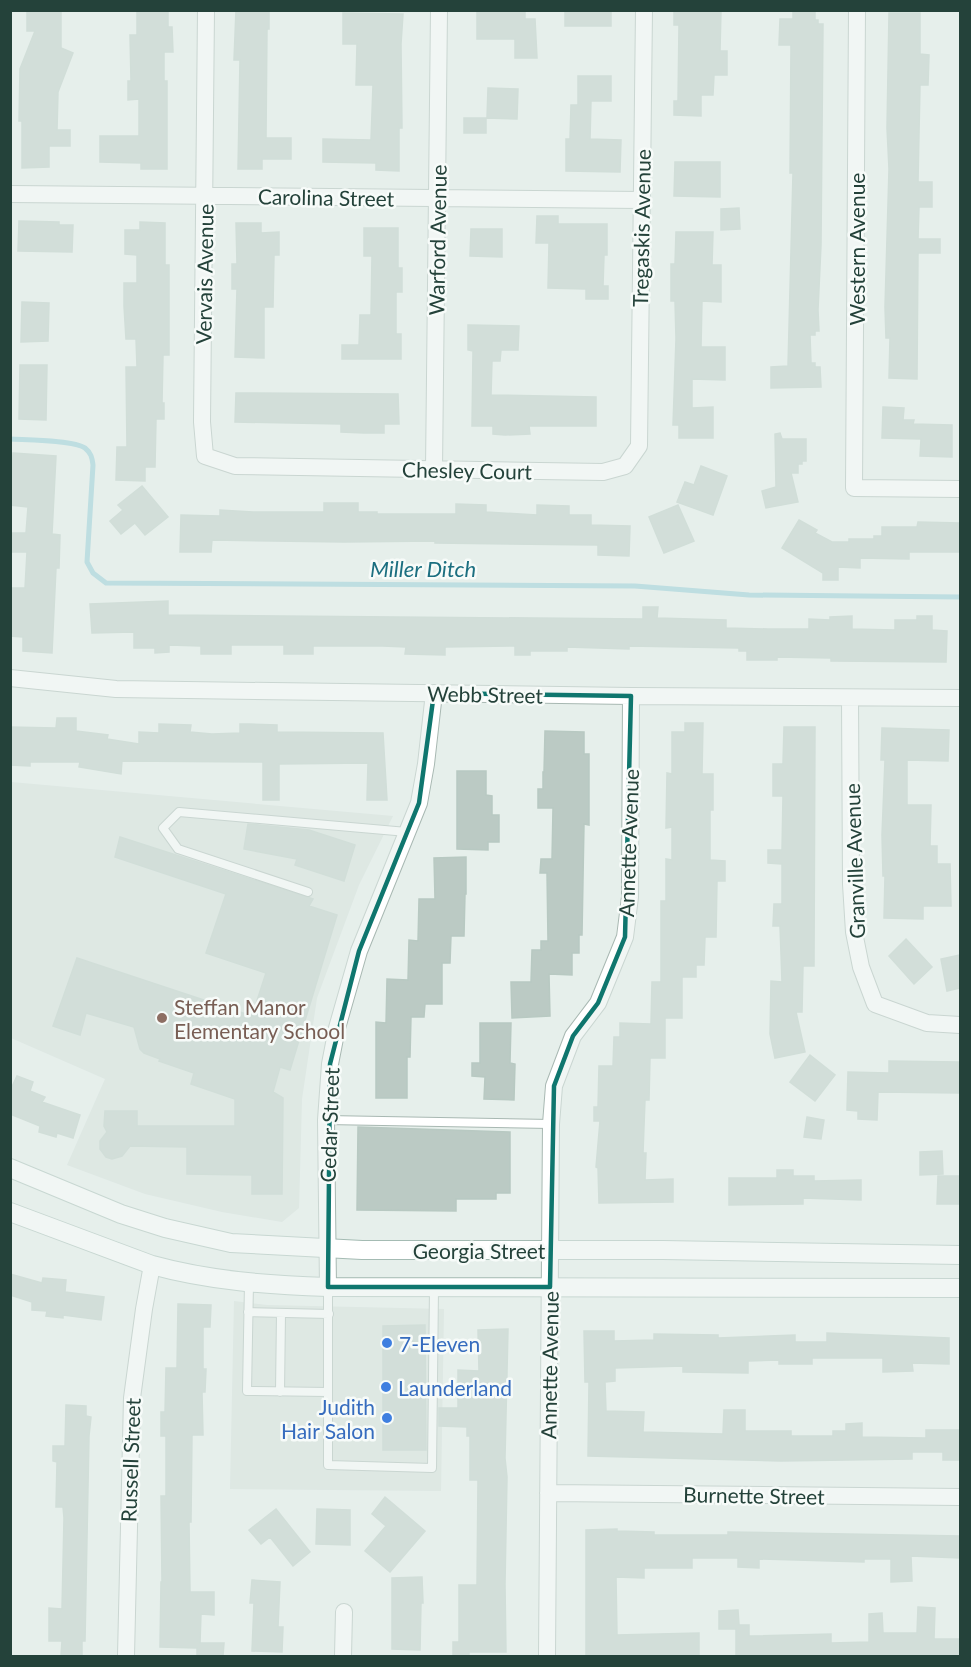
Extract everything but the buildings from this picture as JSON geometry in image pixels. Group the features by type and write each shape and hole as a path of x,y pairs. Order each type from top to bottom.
{"main road":[{"name":"Georgia Street","path":"10,1168 121,1214 165,1228 231,1243 362,1251 675,1250 960,1256"},
{"name":"Georgia Street","path":"10,1212 152,1266 249,1283 328,1287 960,1288"}],"street":[{"name":"Vervais Avenue","path":"206,10 202,422 205,456 235,466 284,467"},
{"name":"Warford Avenue","path":"434,469 439,10"},
{"name":"Tregaskis Avenue","path":"639,446 644,10"},
{"name":"Western Avenue","path":"857,10 854,488 960,489"},
{"name":"Carolina Street","path":"10,194 641,200"},
{"name":"Chesley Court","path":"284,467 603,472 625,466 639,446"},
{"name":"Webb Street","path":"10,678 116,689 960,698"},
{"name":"Cedar Street","path":"328,1287 326,1120 330,1064 337,1028 359,951 419,802 434,693"},
{"name":"Annette Avenue","path":"547,1656 551,1124 554,1086 573,1036 598,1003 625,937 630,897 631,696"},
{"name":"Granville Avenue","path":"850,698 851,884 854,932 861,967 875,1005 927,1023 960,1025"},
{"name":"Russell Street","path":"126,1656 132,1398 152,1266"},
{"name":"Burnette Street","path":"548,1493 960,1497"},
{"path":"343,1656 344,1612"}],"lane":[{"path":"308,891 178,849 163,828 179,812 407,832"},
{"path":"326,1120 551,1124"},
{"path":"249,1283 247,1391 328,1392"},
{"name":"Cedar Street","path":"328,1287 328,1465 432,1468 434,1287"},
{"path":"248,1312 329,1314"},
{"path":"280,1392 281,1312"}],"highlighted area":[{"path":"434,693 631,696 625,937 598,1003 573,1036 554,1086 550,1287 328,1287 330,1064 359,951 419,803"}],"shaded area":[{"name":"Steffan Manor Elementary School","path":"11,782 393,816 359,885 317,998 302,1099 299,1208 282,1222 222,1212 145,1194 67,1165 105,1079 11,1038"},
{"path":"234,1301 267,1305 444,1309 441,1491 230,1489"}],"waterway":[{"name":"Miller Ditch","path":"10,439 71,443 85,448 90,453 93,465 87,562 93,573 106,583 635,586 749,595 960,597"}],"place":[{"name":"Steffan Manor Elementary School","path":"162,1018"},
{"name":"7-Eleven","path":"387,1343"},
{"name":"Launderland","path":"386,1387"},
{"name":"Judith Hair Salon","path":"387,1418"}]}
